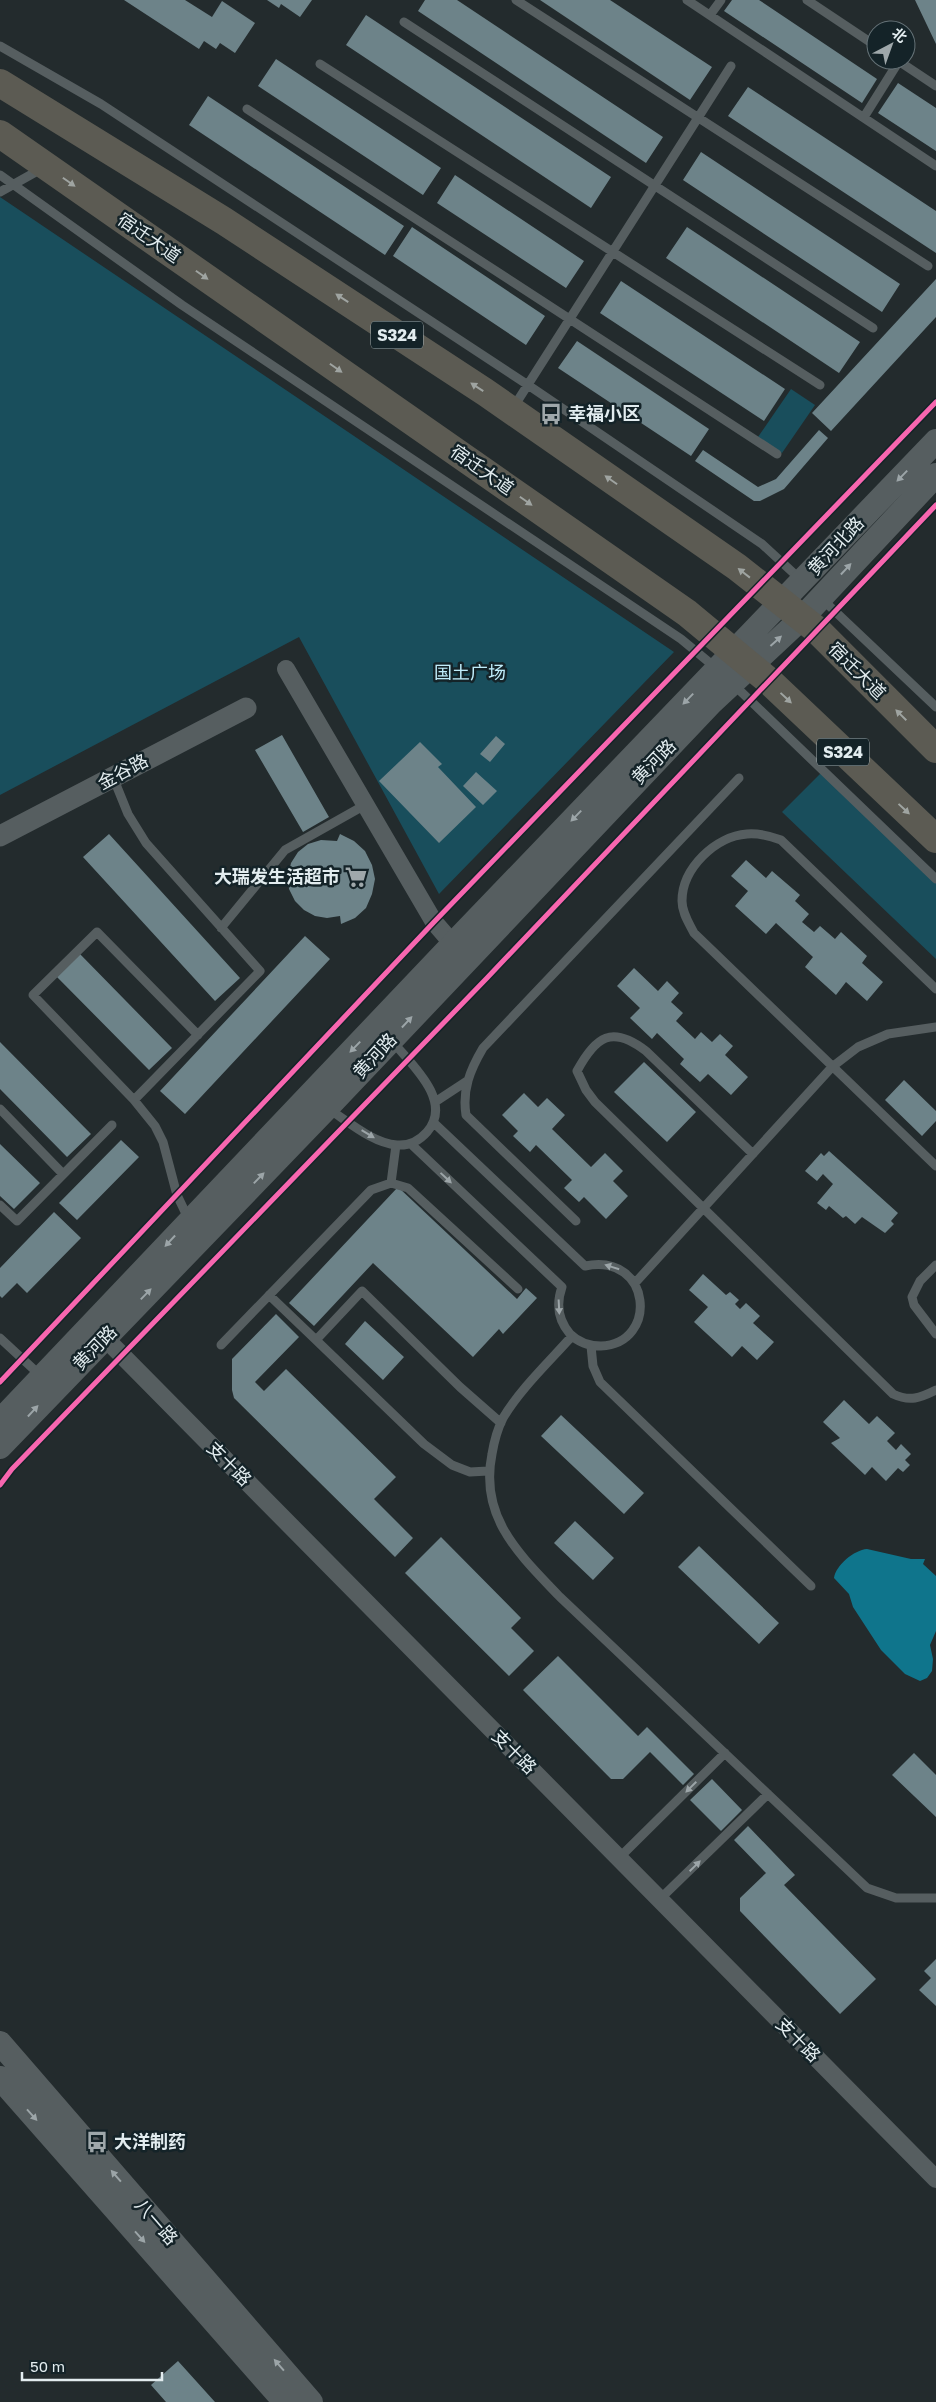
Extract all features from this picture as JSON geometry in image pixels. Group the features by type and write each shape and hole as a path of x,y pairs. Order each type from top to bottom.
{"main road":[{"name":"宿迁大道","path":"0,83 224,221 511,411 736,567 792,610 936,749"},
{"name":"宿迁大道","path":"0,134 687,613 733,667 936,839"},
{"name":"黄河北路","path":"733,667 811,590 936,441"},
{"name":"黄河北路","path":"811,590 936,475"},
{"name":"黄河路","path":"98,1331 190,1221 453,944 733,667"},
{"name":"黄河路","path":"0,1446 48,1383 98,1331 327,1108 733,667"},
{"name":"黄河路","path":"0,1421 48,1383"},
{"name":"八一路","path":"0,2043 10,2080 286,2402"},
{"name":"八一路","path":"10,2080 311,2402"}],"street":[{"path":"286,669 434,922 453,944"},
{"name":"金谷路","path":"0,836 246,708"},
{"name":"支十路","path":"98,1331 936,2179"}],"lane":[{"path":"516,0 928,266"},
{"path":"687,0 936,166"},
{"path":"710,16 721,0"},
{"path":"807,0 866,39"},
{"path":"404,22 873,328"},
{"path":"0,46 101,104 528,385 762,544 936,707"},
{"path":"320,64 820,385"},
{"path":"511,411 731,66"},
{"path":"864,117 893,70"},
{"path":"912,70 936,86"},
{"path":"248,109 777,454"},
{"path":"0,192 46,166"},
{"path":"0,175 190,310 681,639 733,667 936,879"},
{"path":"113,777 128,814 146,842 260,971 134,1100"},
{"path":"576,1221 466,1115 464,1101 467,1081 472,1067 483,1048 740,778"},
{"path":"221,928 285,850 365,805"},
{"path":"936,989 781,840 766,835 748,834 730,837 715,846 697,861 688,877 683,889 682,902 685,915 694,933 936,1166"},
{"path":"190,1221 177,1195 159,1132 134,1100 33,995 97,932 198,1035"},
{"path":"635,1283 832,1066 858,1047 888,1034 936,1027"},
{"path":"753,1154 646,1050 632,1040 620,1035 606,1037 594,1046 584,1058 577,1071 586,1090 595,1102 894,1394 904,1399 914,1400 936,1390"},
{"path":"327,1108 373,1138 396,1145 410,1144 421,1139 436,1118 435,1102 431,1090 421,1076 390,1039"},
{"path":"435,1102 467,1081"},
{"path":"0,1108 64,1174"},
{"path":"410,1144 562,1287 558,1303 559,1313 562,1324 572,1336 591,1346 606,1346 619,1342 631,1332 637,1324 641,1305 635,1283 629,1276 617,1268 596,1264 585,1266 433,1122"},
{"path":"0,1205 17,1221 112,1125"},
{"path":"392,1183 396,1145"},
{"path":"221,1345 371,1190 392,1183 408,1188 518,1290"},
{"path":"936,1265 920,1281 912,1297 914,1305 936,1334"},
{"path":"316,1340 362,1291 460,1387 501,1423"},
{"path":"269,1295 424,1444 452,1465 470,1472 488,1471"},
{"path":"572,1336 518,1397 501,1423 494,1444 488,1471 490,1499 518,1554 560,1597 867,1888 896,1898 936,1898"},
{"path":"0,1338 48,1383"},
{"path":"591,1346 593,1366 600,1382 812,1586"},
{"path":"619,1858 725,1753"},
{"path":"660,1900 768,1794"}],"green space":[{"name":"国土广场","path":"0,197 674,652 439,894 299,637 0,795"},
{"path":"791,389 815,405 782,453 758,437"},
{"path":"823,771 936,879 936,959 782,812"}],"shaded area":[{"path":"867,1549 911,1559 925,1559 923,1564 936,1576 936,1631 930,1645 933,1659 932,1671 927,1678 920,1681 905,1674 881,1650 853,1607 849,1594 834,1578 838,1568 846,1559 857,1552"}],"building":[{"path":"124,0 185,0 212,17 222,1 255,23 235,53 220,43 216,49 204,41 199,49"},
{"path":"267,0 312,0 300,17 281,4 279,8"},
{"path":"425,0 457,0 663,137 646,163 418,11"},
{"path":"540,0 610,0 712,67 690,100"},
{"path":"732,0 759,0 877,79 862,103 724,11"},
{"path":"915,0 936,0 936,44"},
{"path":"366,15 611,177 591,208 346,45"},
{"path":"276,59 441,168 423,195 258,86"},
{"path":"898,83 936,108 936,151 878,113"},
{"path":"748,87 936,211 936,253 728,116"},
{"path":"208,96 404,226 385,255 189,125"},
{"path":"701,152 900,284 882,312 683,180"},
{"path":"455,175 584,261 566,288 437,203"},
{"path":"412,227 545,316 526,345 393,256"},
{"path":"687,227 860,342 839,373 666,258"},
{"path":"936,279 936,317 831,431 812,413"},
{"path":"621,281 785,389 764,421 600,313"},
{"path":"577,341 709,429 691,456 558,368"},
{"path":"819,430 828,438 784,489 760,501 754,501 695,461 703,450 758,487 776,479"},
{"path":"282,735 329,817 303,832 255,750"},
{"path":"496,736 505,744 490,762 480,754"},
{"path":"420,742 442,764 438,767 476,807 439,843 379,781"},
{"path":"476,772 497,791 483,805 463,786"},
{"path":"109,834 240,978 215,1001 83,857"},
{"path":"340,834 354,841 365,851 372,865 375,879 372,894 366,908 355,918 341,924 340,916 327,918 315,916 304,910 295,901 289,889 288,876 291,863 298,852 308,844 321,840 337,841"},
{"path":"746,860 766,878 772,871 800,895 795,901 809,914 802,922 814,932 820,926 835,939 841,932 867,956 862,963 883,982 867,1001 846,982 836,995 805,967 813,957 776,923 766,934 735,906 748,891 731,876"},
{"path":"305,936 330,959 185,1114 160,1091"},
{"path":"79,953 172,1048 149,1070 56,976"},
{"path":"634,968 658,991 667,981 679,993 671,1002 683,1013 676,1021 695,1039 701,1032 712,1042 720,1034 733,1046 725,1055 748,1077 731,1095 708,1074 700,1082 680,1064 684,1059 657,1033 652,1039 630,1018 640,1008 617,986"},
{"path":"0,1042 91,1134 67,1157 0,1089"},
{"path":"644,1062 696,1112 667,1142 614,1092"},
{"path":"904,1080 936,1111 936,1121 922,1136 885,1100"},
{"path":"524,1093 538,1107 547,1098 565,1115 552,1129 591,1167 605,1153 623,1171 613,1181 628,1196 606,1219 584,1197 579,1202 564,1188 572,1180 536,1145 530,1152 513,1136 518,1131 502,1115"},
{"path":"121,1140 139,1157 77,1220 59,1203"},
{"path":"0,1144 40,1183 14,1209 0,1196"},
{"path":"829,1151 898,1213 891,1221 894,1224 885,1233 862,1217 855,1224 846,1216 843,1218 829,1206 826,1210 817,1203 833,1184 823,1174 817,1181 805,1171 821,1153 824,1156"},
{"path":"398,1187 517,1299 526,1288 537,1298 503,1334 499,1329 473,1357 373,1263 314,1326 289,1303"},
{"path":"54,1212 81,1238 27,1293 17,1283 2,1298 0,1296 0,1268"},
{"path":"703,1274 726,1295 730,1292 739,1300 735,1304 740,1309 746,1303 760,1316 753,1323 774,1342 757,1360 742,1346 732,1357 694,1322 708,1307 689,1290"},
{"path":"276,1314 299,1337 255,1382 264,1391 286,1369 396,1477 374,1499 413,1538 395,1557 234,1398 232,1390 232,1359"},
{"path":"365,1321 404,1357 383,1380 345,1344"},
{"path":"844,1400 869,1424 877,1416 895,1433 887,1441 896,1450 901,1444 911,1454 905,1460 910,1465 903,1472 898,1468 886,1481 872,1467 865,1475 831,1443 840,1438 823,1422"},
{"path":"561,1415 644,1493 624,1514 541,1436"},
{"path":"575,1521 614,1558 593,1580 554,1543"},
{"path":"441,1537 521,1618 511,1628 534,1651 509,1676 405,1573"},
{"path":"699,1546 779,1623 759,1644 678,1567"},
{"path":"558,1656 638,1736 647,1727 694,1774 683,1785 650,1752 623,1779 611,1779 523,1690"},
{"path":"914,1753 936,1775 936,1817 892,1775"},
{"path":"712,1779 742,1810 721,1831 690,1800"},
{"path":"748,1826 795,1875 784,1885 876,1979 840,2014 740,1911 740,1898 766,1873 734,1840"},
{"path":"936,1959 936,2006 919,1990 931,1978 924,1971"},
{"path":"178,2361 215,2402 166,2402 151,2385"}],"cycle path":[{"path":"0,1382 434,922 936,402"},
{"path":"0,1485 12,1469 486,979 936,505"}],"place":[{"name":"幸福小区","path":"551,414"},
{"name":"大瑞发生活超市","path":"356,877"},
{"name":"大洋制药","path":"97,2142"}]}
